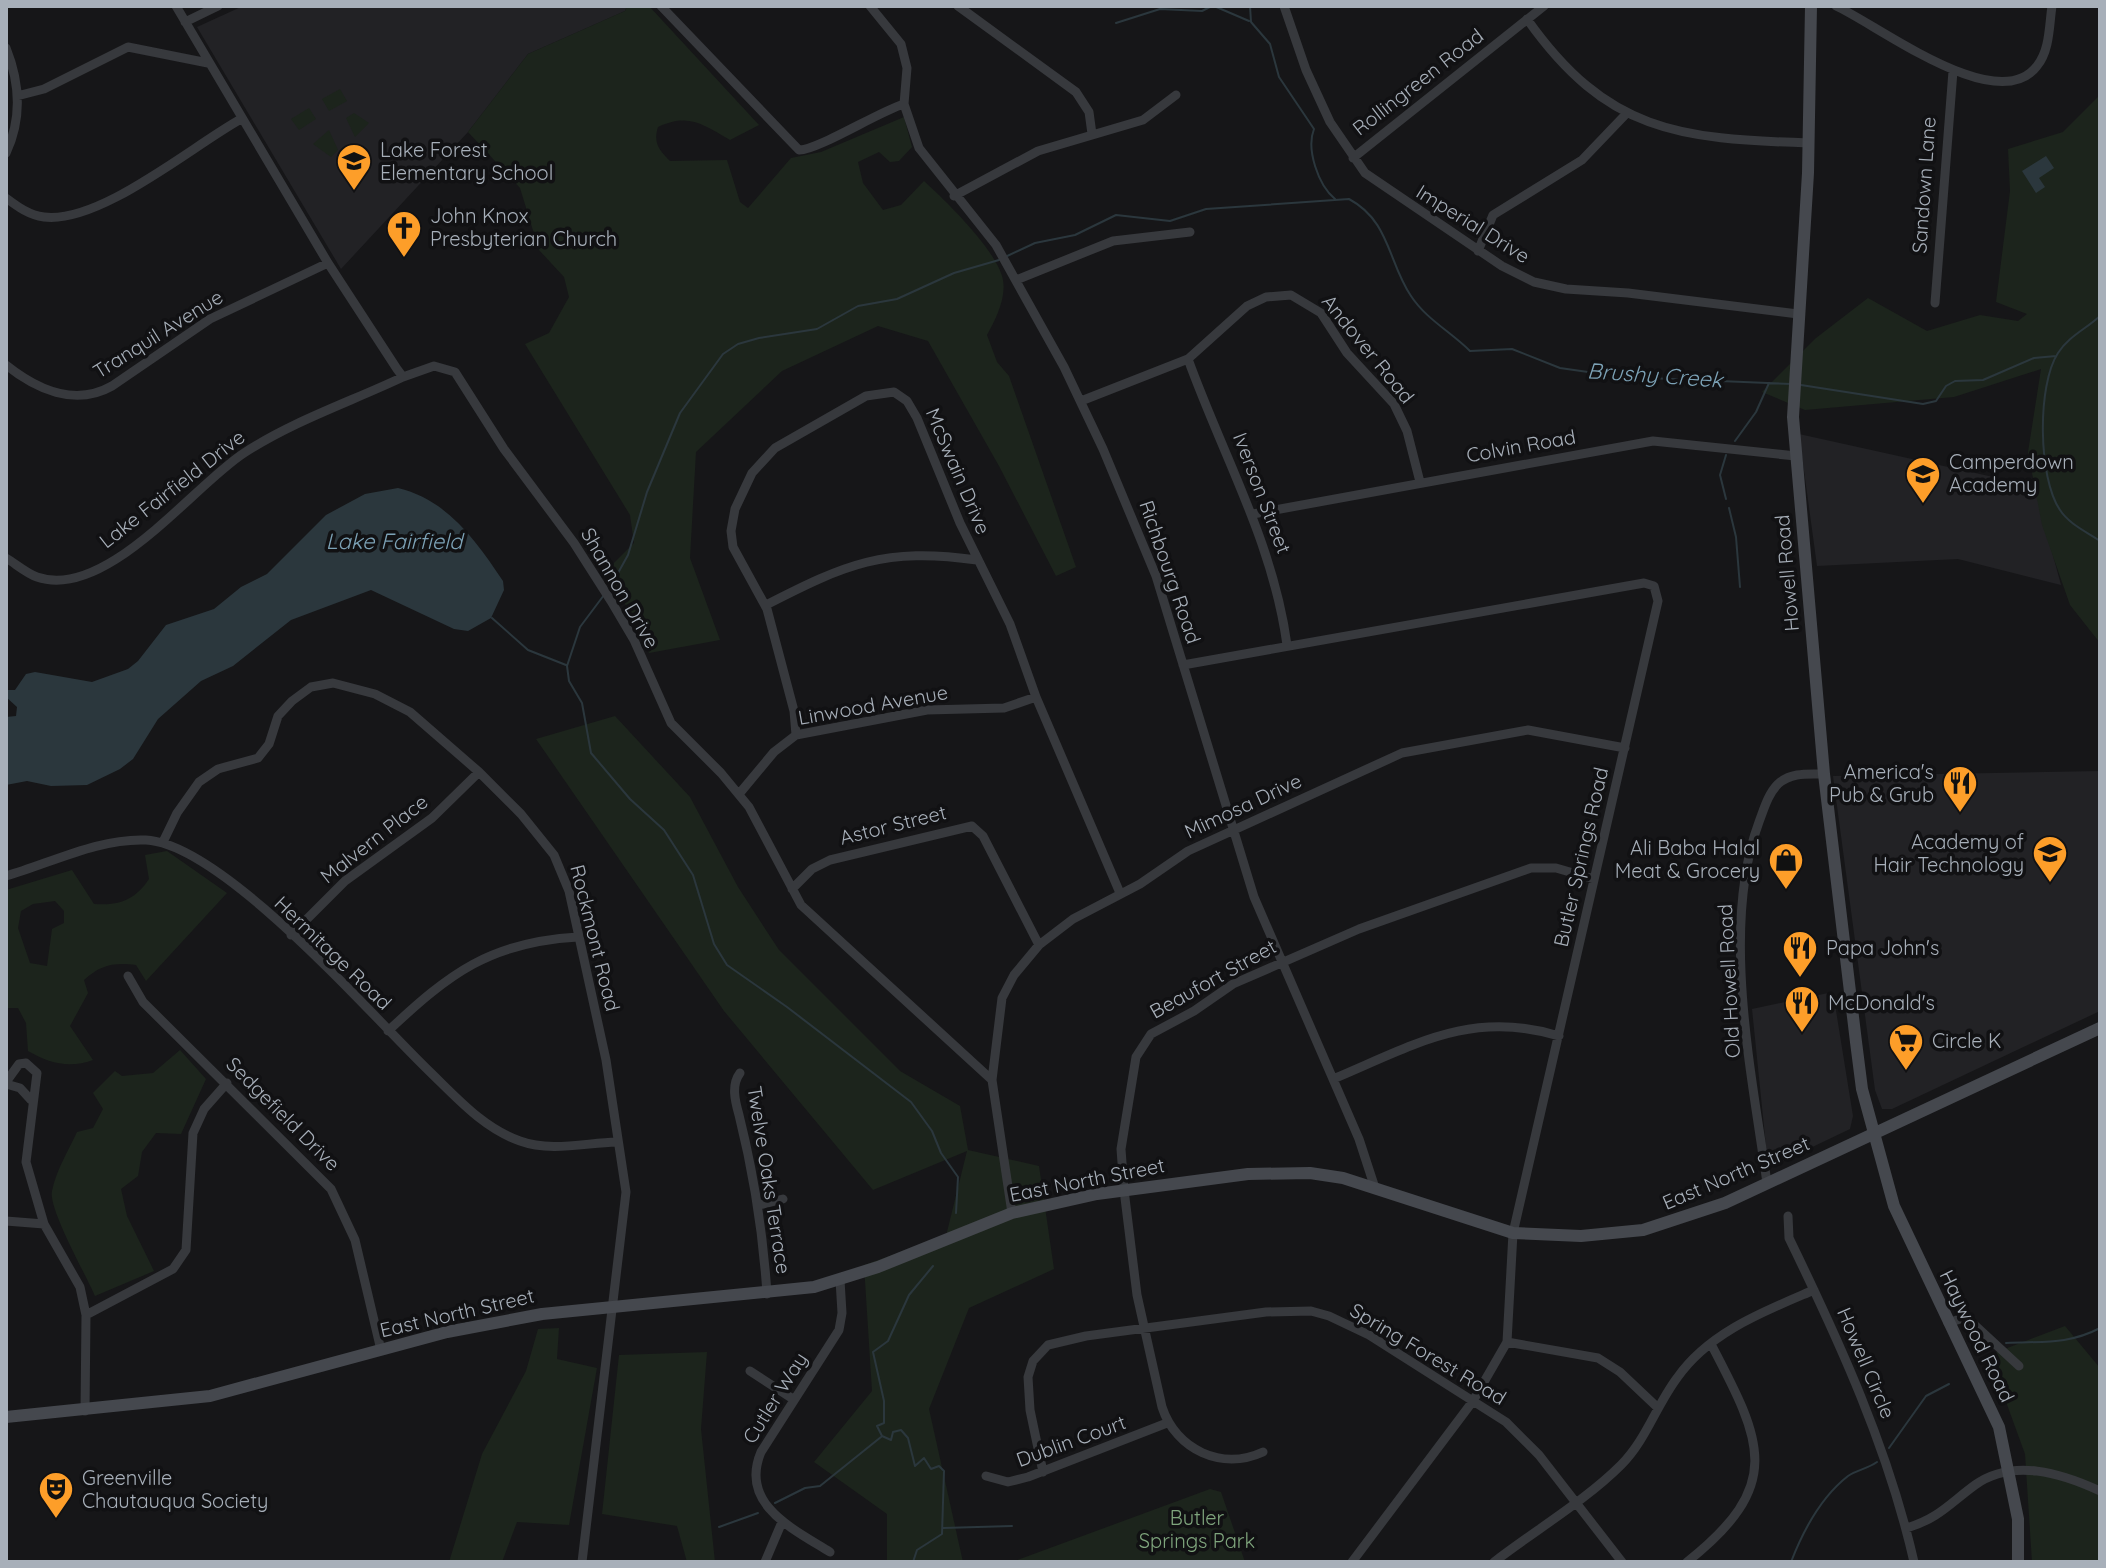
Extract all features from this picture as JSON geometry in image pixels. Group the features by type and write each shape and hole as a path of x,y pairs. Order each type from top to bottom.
{"main road":[{"name":"Howell Road","path":"1811,6 1809,143 1793,407 1824,774 1856,1042 1873,1134"},
{"name":"East North Street","path":"6,1417 210,1396 504,1320 615,1305 767,1294 840,1280 1012,1213 1124,1190 1281,1172 1343,1178 1513,1233 1581,1236 1643,1230 1701,1213 2100,1028"},
{"name":"Haywood Road","path":"1873,1134 1894,1206 1993,1412 2010,1470 2018,1519 2018,1562"}],"street":[{"path":"176,6 328,263 403,377"},
{"path":"185,22 218,6"},
{"path":"661,6 799,150 814,147 871,116 904,104"},
{"name":"Richbourg Road","path":"870,6 901,44 907,68 904,104 919,148 1011,270 1081,401 1145,548 1254,897 1359,1139 1375,1188"},
{"path":"958,6 1076,92 1089,112 1092,134"},
{"name":"Rollingreen Road","path":"1353,158 1544,6"},
{"path":"1836,6 1953,71 2000,82 2028,75 2044,54 2052,6"},
{"name":"Imperial Drive","path":"1288,7 1306,70 1340,141 1365,173 1519,276 1546,286 1798,314"},
{"path":"1527,19 1578,80 1626,114 1708,138 1809,143"},
{"path":"17,96 44,89 128,47 208,63"},
{"path":"6,48 17,96 16,126 6,153"},
{"name":"Sandown Lane","path":"1935,303 1953,71"},
{"path":"954,196 1038,151 1143,120 1176,95"},
{"path":"1478,251 1493,215 1582,160 1626,114"},
{"path":"6,198 26,212 43,216 92,209 241,119"},
{"path":"1016,280 1113,241 1190,232"},
{"name":"Tranquil Avenue","path":"6,365 45,390 95,394 112,386 210,319 328,263"},
{"name":"Andover Road","path":"1081,401 1188,359 1253,303 1277,294 1305,301 1321,313 1347,353 1399,412 1420,482"},
{"name":"Iverson Street","path":"1188,359 1253,514 1276,583 1287,645"},
{"name":"Shannon Drive","path":"403,377 434,366 455,372 504,449 604,589 634,640 671,723 739,794 753,814 792,889 811,915 992,1080"},
{"name":"Lake Fairfield Drive","path":"6,558 45,579 67,578 95,569 143,540 243,453 289,427 403,377"},
{"name":"McSwain Drive","path":"796,735 794,711 766,605 736,554 731,538 735,509 752,473 768,453 798,433 881,392 899,395 914,411 977,560 1010,624 1036,697 1120,893"},
{"name":"Colvin Road","path":"1253,514 1653,441 1796,456"},
{"path":"766,605 808,583 873,559 911,556 977,560"},
{"name":"Butler Springs Road","path":"1183,665 1644,583 1654,586 1658,601 1513,1233 1507,1342 1473,1401 1352,1562"},
{"name":"Rockmont Road","path":"163,842 177,813 199,782 218,769 258,758 265,750 283,710 304,691 321,684 345,684 401,707 479,772 521,814 554,855 569,891 606,1060 626,1202 582,1562"},
{"name":"Linwood Avenue","path":"739,794 759,768 796,735 927,710 1004,708 1036,697"},
{"name":"Mimosa Drive","path":"992,1080 1002,998 1014,975 1039,945 1073,919 1188,851 1383,760 1422,748 1528,730 1625,748"},
{"name":"Malvern Place","path":"291,935 345,881 432,818 479,772"},
{"name":"Old Howell Road","path":"1767,1183 1743,980 1742,889 1756,831 1776,786 1802,773 1824,774"},
{"name":"Astor Street","path":"792,889 812,869 830,860 943,830 972,826 983,836 1039,945"},
{"name":"Hermitage Road","path":"6,876 99,847 140,840 163,842 180,848 215,869 291,935 465,1106 505,1135 543,1146 616,1142"},
{"name":"Beaufort Street","path":"1167,1423 1144,1329 1121,1149 1136,1057 1142,1043 1233,984 1280,961 1521,870 1556,868 1594,879"},
{"path":"388,1031 435,987 472,963 521,945 578,937"},
{"name":"Sedgefield Drive","path":"128,976 143,1002 324,1180 355,1240 381,1350"},
{"path":"1333,1079 1447,1034 1479,1025 1527,1027 1559,1036"},
{"path":"31,1100 20,1088 6,1083 19,1064 34,1068 37,1079 31,1100 26,1162 44,1224 80,1287 86,1315 85,1411"},
{"name":"Twelve Oaks Terrace","path":"740,1073 734,1083 735,1100 759,1205 767,1294"},
{"path":"992,1080 1012,1213"},
{"path":"86,1315 173,1269 186,1250 193,1133 204,1109 227,1083"},
{"path":"759,1205 783,1199"},
{"name":"Howell Circle","path":"1788,1216 1789,1238 1871,1417 1907,1528 1914,1561"},
{"path":"6,1221 44,1224"},
{"name":"Cutler Way","path":"830,1552 782,1522 761,1499 756,1472 761,1452 839,1330 842,1313 840,1280"},
{"path":"1494,1562 1627,1458 1645,1434 1657,1407 1687,1365 1711,1344 1744,1321 1814,1290"},
{"name":"Spring Forest Road","path":"1043,1472 1028,1395 1029,1369 1037,1354 1061,1341 1266,1312 1320,1313 1369,1335 1520,1434 1622,1562"},
{"path":"1948,1323 1966,1317 2019,1366"},
{"path":"1507,1342 1598,1358 1620,1372 1657,1407"},
{"path":"1687,1562 1734,1518 1751,1492 1757,1473 1754,1441 1711,1344"},
{"path":"750,1371 793,1399"},
{"path":"1167,1423 1203,1453 1223,1461 1241,1461 1263,1452"},
{"name":"Dublin Court","path":"986,1476 1008,1482 1043,1472 1167,1423"},
{"path":"1907,1528 1934,1519 1978,1483 2010,1470 2054,1473 2100,1491"},
{"path":"765,1562 782,1522"},
{"path":"1902,1562 1914,1561"}],"shaded area":[{"name":"Lake Forest Elementary School","path":"243,6 627,6 625,11 528,54 468,132 341,269 197,27"},
{"name":"Camperdown Academy","path":"1799,434 2034,486 2061,585 1958,559 1817,566"},
{"path":"2100,771 2100,1011 1892,1109 1882,1109 1875,1090 1833,776"},
{"path":"1833,992 1853,1116 1850,1129 1779,1163 1767,1156 1752,1009"}],"green space":[{"path":"627,6 649,6 759,125 730,140 695,122 678,121 658,127 656,138 658,146 670,161 727,160 740,202 748,208 791,158 821,152 904,117 912,147 899,161 890,162 879,152 858,162 863,183 883,210 901,205 924,181 990,252 1002,276 1003,291 987,335 997,362 1009,376 1076,567 1056,576 999,466 928,341 878,326 782,371 696,452 690,558 720,640 649,653 608,569 634,543 630,515 525,344 549,333 569,297 564,277 539,250 520,188 468,132 528,54 625,11"},
{"path":"340,89 347,101 329,111 322,99"},
{"path":"2100,95 2100,643 2070,605 2042,525 2028,452 2041,369 1954,397 1805,410 1762,392 1816,338 1868,298 1927,331 1980,315 2018,321 2027,314 1996,302 2010,191 2008,149 2063,132"},
{"path":"309,108 316,119 299,130 291,119"},
{"path":"354,113 369,123 355,137 346,118"},
{"path":"329,130 338,150 331,157 313,144"},
{"path":"615,716 690,797 738,887 779,950 900,1071 960,1106 968,1150 1039,1166 1054,1269 969,1308 929,1409 963,1562 887,1562 887,1514 814,1462 872,1391 864,1265 946,1236 967,1151 873,1190 724,1011 536,739"},
{"path":"167,851 227,893 146,981 136,965 121,964 102,968 84,980 88,993 70,1026 93,1060 76,1064 59,1063 28,1051 26,1023 18,1008 6,1008 6,890 72,870 94,904 119,903 132,897 149,879 145,855","holes":["55,901 64,911 64,923 52,929 47,966 30,963 18,928 21,911 33,904"]},
{"path":"180,1050 206,1079 181,1134 156,1133 142,1152 138,1176 121,1189 127,1216 154,1271 95,1296 52,1200 56,1176 77,1132 93,1128 103,1109 93,1093 115,1071 122,1076 153,1073"},
{"path":"2065,1326 2100,1368 2100,1562 2032,1562 2025,1454 1989,1355"},
{"path":"559,1328 557,1359 597,1368 569,1525 517,1522 502,1562 449,1562 482,1454 526,1371 538,1329"},
{"path":"707,1352 701,1429 715,1562 687,1562 677,1526 602,1514 619,1355"},
{"name":"Butler Springs Park","path":"1210,1489 1221,1492 1245,1562 1012,1562"}],"water":[{"path":"2046,156 2054,168 2039,178 2045,187 2036,193 2022,171"},
{"name":"Lake Fairfield","path":"398,488 432,502 446,512 471,537 493,566 503,581 504,590 491,618 468,631 454,629 371,590 291,620 233,666 201,681 158,719 133,759 120,769 87,785 51,786 27,781 6,785 6,717 16,716 17,707 6,697 6,690 15,690 26,674 35,672 92,682 128,669 166,625 214,609 241,587 267,574 326,515 365,494"}],"waterway":[{"path":"1116,23 1160,9 1202,11 1212,6"},
{"path":"1214,6 1249,21"},
{"name":"Brushy Creek","path":"1250,6 1251,22 1270,44 1279,77 1314,129 1312,146 1315,166 1323,185 1335,199"},
{"name":"Brushy Creek","path":"1005,257 1035,243 1075,235 1116,215 1170,221 1206,209 1349,199 1362,208 1381,230 1403,283 1417,304 1470,351 1512,349 1560,368 1623,377 1791,384"},
{"path":"608,591 628,555 647,492 680,413 723,354 738,344 759,338 817,329 858,306 897,299 954,273 999,260"},
{"path":"2100,316 2072,337 2058,353 2046,387 2043,432 2047,476 2060,510 2073,524 2100,541"},
{"name":"Brushy Creek","path":"1801,385 1923,404 1936,401 1946,386 1955,381 1983,380 2034,358 2056,356"},
{"path":"1735,441 1756,412 1769,383"},
{"path":"1726,455 1720,475 1726,499"},
{"path":"1729,508 1736,537 1740,587"},
{"path":"604,595 580,627 567,666 569,681 582,703 591,753 630,799 664,830 693,875 714,944 727,965 911,1102 958,1177 956,1213"},
{"path":"492,618 528,650 566,665"},
{"path":"913,1562 917,1550 942,1534 944,1471 939,1466 931,1469 924,1458 915,1466 908,1438 901,1430 893,1432 891,1440 882,1436 877,1426 884,1423 884,1401 873,1352 888,1341 909,1295 933,1266"},
{"path":"2006,1343 2065,1340 2100,1328"},
{"path":"1889,1448 1926,1396 1949,1384"},
{"path":"775,1503 805,1488 820,1486 881,1437"},
{"path":"1791,1562 1807,1527 1829,1494 1848,1476 1877,1462"},
{"path":"719,1527 758,1513"},
{"path":"943,1528 1012,1526"}],"place":[{"name":"Lake Forest Elementary School","path":"354,192"},
{"name":"John Knox Presbyterian Church","path":"404,259"},
{"name":"Camperdown Academy","path":"1923,505"},
{"name":"America's Pub & Grub","path":"1960,814"},
{"name":"Academy of Hair Technology","path":"2050,884"},
{"name":"Ali Baba Halal Meat & Grocery","path":"1786,891"},
{"name":"Papa John's","path":"1800,979"},
{"name":"McDonald's","path":"1802,1034"},
{"name":"Circle K","path":"1906,1072"},
{"name":"Greenville Chautauqua Society","path":"56,1520"}]}
